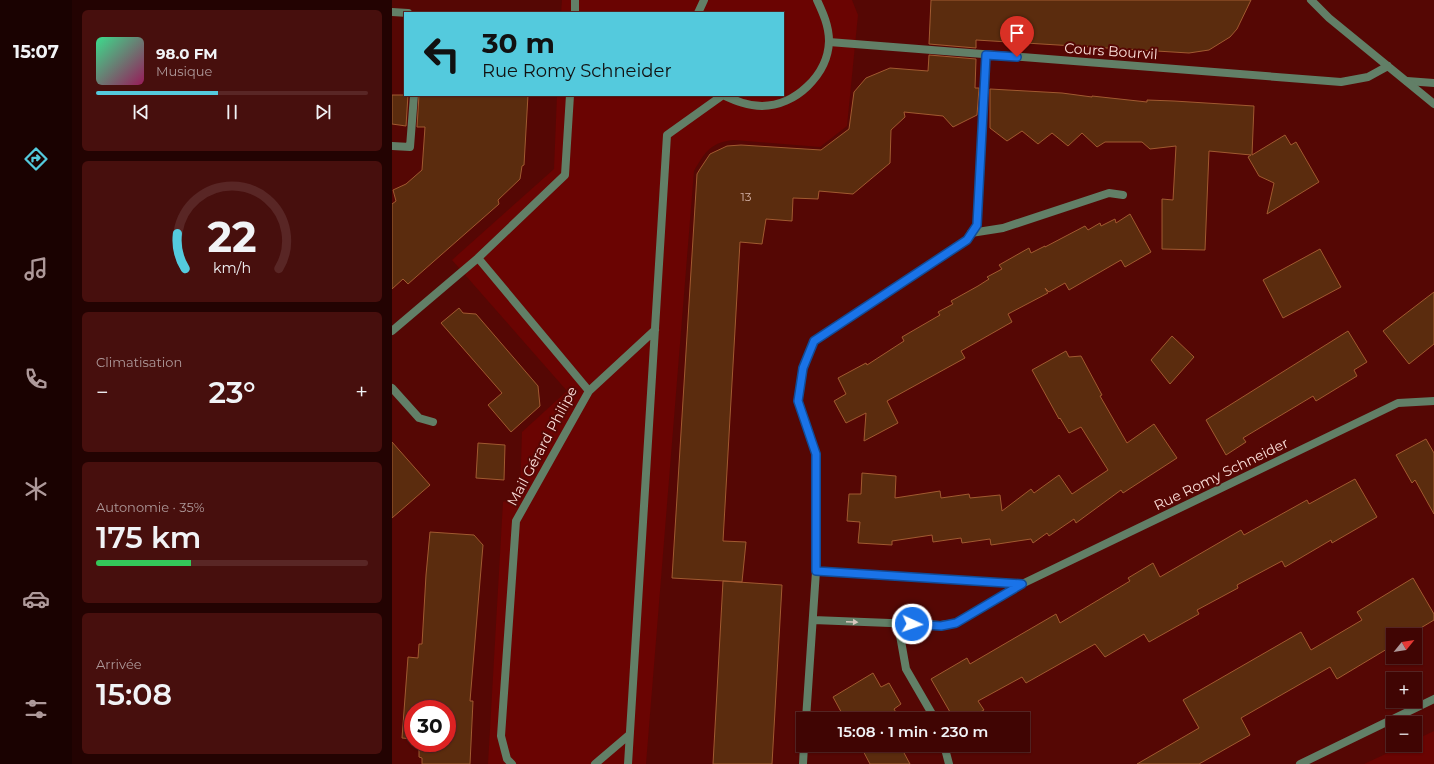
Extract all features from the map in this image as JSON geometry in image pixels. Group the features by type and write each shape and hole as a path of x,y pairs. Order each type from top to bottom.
{"street":[{"path":"575,0 575,12"},
{"path":"698,12 704,0"},
{"path":"725,96 742,103 762,106 782,103 800,94 814,79 824,61 829,42 826,18 817,0"},
{"path":"1311,0 1329,18 1434,104"},
{"path":"392,12 404,13"},
{"name":"Cours Bourvil","path":"829,42 1341,82 1368,77 1388,66"},
{"path":"806,712 816,571 816,454 798,401 803,368 814,341 967,240 977,225 986,55"},
{"path":"1406,81 1434,83"},
{"path":"392,146 410,147 414,96"},
{"path":"392,331 478,258 566,175 570,96"},
{"path":"628,764 666,135 722,96"},
{"path":"971,233 1003,228 1109,193 1123,195"},
{"name":"Mail Gérard Philipe","path":"478,258 589,391 516,521 501,736 507,759 512,764"},
{"path":"589,391 655,330"},
{"path":"392,388 419,418 434,422"},
{"name":"Rue Romy Schneider","path":"813,620 941,626 956,623 1022,584 1398,403 1434,401"},
{"name":"Rue Romy Schneider","path":"816,571 1022,584"},
{"path":"898,624 906,669 930,712"},
{"path":"1300,764 1434,700"},
{"path":"595,764 629,735"},
{"path":"803,764 804,752"},
{"path":"946,752 949,764"}],"shaded area":[{"path":"562,0 852,0 858,15 847,126 820,147 734,140 726,141 714,146 705,153 694,171 646,764 488,764 503,502 520,495 522,432 567,391 452,260 554,169 557,96 784,96 784,12 561,12"},
{"path":"1434,731 1434,764 1364,764 1390,752 1422,752 1422,737"}],"building":[{"path":"931,0 1251,0 1237,29 1230,37 1209,50 1189,53 976,40 976,48 929,44"},
{"path":"929,55 976,59 975,88 979,88 977,115 953,127 943,116 904,112 905,117 891,130 890,163 853,194 819,191 818,199 793,198 792,221 766,219 762,244 740,242 723,541 746,542 742,582 672,578 697,174 710,154 727,146 741,145 821,150 849,129 854,92 866,78 890,68 928,71"},
{"path":"990,89 1062,93 1147,102 1147,100 1174,101 1254,106 1252,155 1285,135 1291,145 1296,142 1319,182 1267,214 1274,183 1259,176 1248,157 1251,155 1209,151 1205,250 1162,249 1162,199 1173,200 1176,146 1150,149 1142,142 1105,142 1097,147 1082,133 1068,146 1052,133 1038,144 1022,131 1007,141 990,128"},
{"path":"392,95 408,96 406,126 392,124"},
{"path":"419,96 528,96 524,165 522,166 520,179 498,200 499,204 408,284 403,279 392,289 392,204 396,201 393,190 406,184 422,170 425,127 417,127"},
{"path":"1130,214 1151,252 1125,267 1121,260 1069,290 1065,283 1049,292 1045,288 1048,293 1008,314 1012,322 961,351 965,358 887,401 898,423 864,441 866,413 846,423 834,401 846,394 838,378 866,363 867,365 904,341 902,337 940,315 938,312 953,304 951,301 989,279 987,277 1002,269 999,265 1029,248 1031,253 1085,226 1088,230 1100,223 1101,226 1115,219 1116,223"},
{"path":"1320,249 1341,287 1283,318 1263,280"},
{"path":"1434,292 1434,344 1409,364 1383,331"},
{"path":"459,308 463,313 476,314 538,386 540,406 511,432 488,405 502,393 441,323"},
{"path":"1348,331 1367,362 1354,370 1357,376 1316,401 1313,396 1243,438 1246,442 1226,455 1206,420"},
{"path":"1172,336 1194,357 1170,384 1151,360"},
{"path":"1066,351 1069,357 1081,356 1102,395 1100,396 1127,443 1154,424 1177,458 1123,493 1121,490 1076,523 1074,519 1049,536 1047,533 1033,543 1031,539 991,545 990,539 962,543 961,538 933,542 932,535 892,541 892,545 858,543 860,522 847,521 849,494 861,494 862,473 896,476 895,498 940,491 941,498 969,494 970,498 1000,495 1002,511 1031,489 1034,493 1059,475 1072,494 1108,470 1081,427 1069,433 1060,418 1059,419 1032,370"},
{"path":"1426,439 1434,453 1434,514 1415,480 1412,483 1396,455"},
{"path":"392,442 430,485 392,518"},
{"path":"478,443 505,445 504,480 476,478"},
{"path":"1355,479 1377,517 1332,543 1331,540 1285,567 1282,561 1237,585 1238,588 1197,610 1199,614 1149,642 1144,634 1105,657 1095,644 1026,683 1022,677 978,701 984,710 980,712 950,712 931,679 967,658 970,664 1056,614 1060,623 1130,581 1128,578 1153,563 1160,577 1241,530 1244,535 1307,500 1309,504"},
{"path":"430,532 474,535 483,545 470,701 473,701 470,764 422,764 422,758 419,757 419,752 456,752 456,700 405,700 408,657 418,658 419,644 422,644"},
{"path":"1413,578 1434,614 1434,620 1421,628 1386,628 1386,650 1337,679 1330,667 1241,718 1250,735 1199,764 1137,764 1199,728 1183,700 1301,632 1311,650 1362,620 1357,612"},
{"path":"723,581 782,585 772,764 713,764"},
{"path":"873,673 881,687 889,683 901,704 894,709 896,712 841,712 833,697"},
{"path":"404,711 404,738 402,738"},
{"path":"864,752 904,752 910,764 870,764"}],"route":[{"path":"912,624 941,626 956,623 1022,584 816,571 816,454 798,401 803,368 814,341 967,240 977,225 986,55 1017,57"}]}
